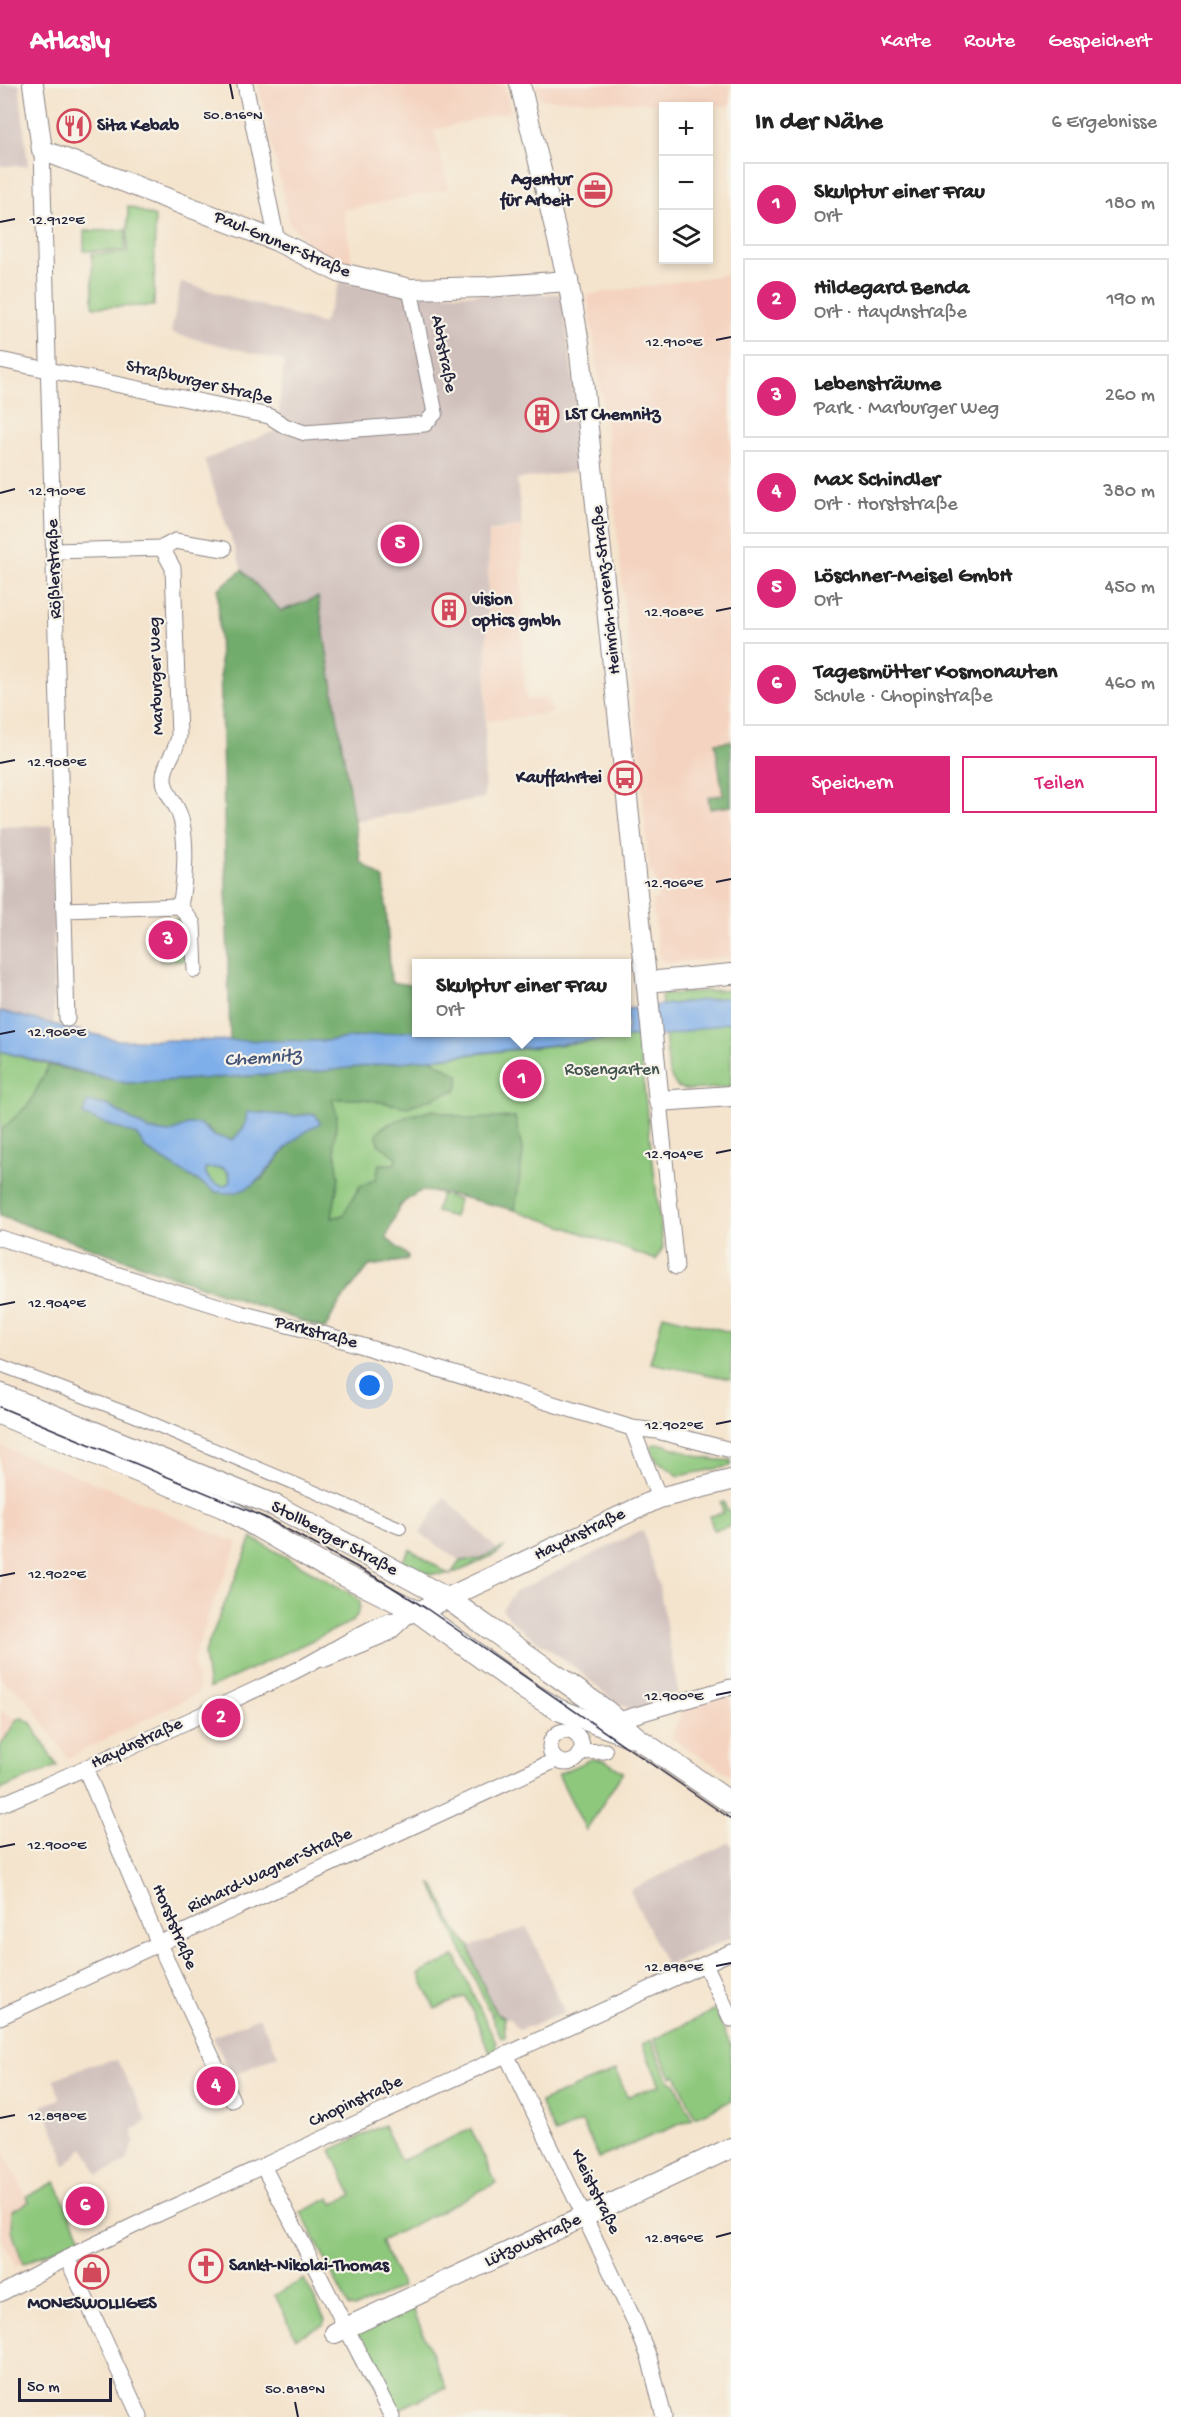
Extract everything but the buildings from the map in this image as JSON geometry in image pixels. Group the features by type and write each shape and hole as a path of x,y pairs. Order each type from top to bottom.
{"main road":[{"name":"Stollberger Straße","path":"0,1394 276,1506 448,1599 619,1720 637,1738 731,1803"},
{"name":"Stollberger Straße","path":"0,1414 225,1508 411,1616 559,1710 637,1738"},
{"name":"Stollberger Straße","path":"682,1768 731,1790"}],"street":[{"name":"Rößlerstraße","path":"33,84 42,150 67,1019"},
{"path":"244,84 277,241"},
{"name":"Heinrich-Lorenz-Straße","path":"520,84 567,281 588,405 659,1101"},
{"name":"Paul-Gruner-Straße","path":"42,150 277,241 341,273 410,289 481,288 567,281"},
{"name":"Abtstraße","path":"410,289 435,413 425,424"},
{"name":"Straßburger Straße","path":"0,360 269,416 285,426 305,433 425,424"},
{"path":"54,551 162,548 175,541 224,549"},
{"name":"Marburger Weg","path":"162,548 172,568 179,736 178,746 163,775 164,784 182,822 184,886 180,906"},
{"path":"64,910 180,906 193,924 195,970"},
{"path":"647,982 731,974"},
{"path":"676,1267 659,1101 731,1096"},
{"name":"Parkstraße","path":"0,1238 244,1314 377,1350 632,1428 657,1431 731,1450"},
{"path":"0,1365 135,1416 400,1528"},
{"path":"632,1428 659,1498 731,1480"},
{"name":"Haydnstraße","path":"0,1805 305,1666 338,1645 376,1627 411,1616 659,1498"},
{"path":"619,1720 731,1687"},
{"path":"556,1760 550,1753 549,1745 554,1736 561,1731 576,1734 581,1741 581,1752"},
{"name":"Richard-Wagner-Straße","path":"0,2017 556,1760 567,1763 576,1759 581,1752 605,1751"},
{"name":"Horststraße","path":"85,1768 159,1944 232,2100"},
{"name":"Chopinstraße","path":"0,2294 67,2258 262,2166 731,1952"},
{"path":"705,1964 731,2019"},
{"name":"Kleiststraße","path":"506,2054 586,2217 649,2357 664,2417"},
{"name":"Lützowstraße","path":"341,2330 731,2148"},
{"path":"262,2166 341,2330 392,2417"},
{"path":"67,2258 140,2417"}],"shaded area":[{"path":"0,84 19,84 28,166 0,166"},
{"path":"258,84 504,84 511,111 434,130 449,189 343,210 353,266 311,248 289,222"},
{"path":"536,84 731,84 731,106 713,105 713,102 659,103 540,99"},
{"path":"731,274 731,957 670,963 662,961 659,956 652,900 658,899 654,873 650,873 610,458 587,295"},
{"path":"181,282 323,324 340,282 417,294 562,294 584,471 517,479 522,525 489,531 484,798 356,821 318,598 281,612 242,570 204,460 277,430 284,361 171,333"},
{"path":"522,525 522,660 527,700 547,698 553,713 486,722 489,533"},
{"path":"53,825 54,1025 0,1011 0,827"},
{"path":"0,1446 126,1495 238,1543 207,1619 193,1662 199,1687 198,1693 68,1758 25,1696 0,1678"},
{"path":"444,1497 497,1549 479,1559 460,1561 420,1533"},
{"path":"643,1530 660,1590 678,1692 636,1711 618,1704 573,1666 518,1627 502,1609 515,1592"},
{"path":"731,1696 731,1775 671,1738 684,1706"},
{"path":"0,1710 17,1719 0,1747"},
{"path":"728,1843 731,1844 731,1938 666,1966 630,1890"},
{"path":"527,1927 565,2013 519,2030 511,2019 496,2015 475,1966 470,1947"},
{"path":"259,2017 278,2055 232,2076 213,2037"},
{"path":"117,2060 147,2121 133,2130 134,2142 126,2162 98,2175 84,2148 64,2167 60,2144 42,2106 60,2099 54,2079 90,2065"},
{"path":"0,2144 29,2202 11,2214 12,2231 23,2264 15,2266 0,2235"}],"green space":[{"path":"128,206 155,217 154,306 93,307 92,254 127,253"},
{"path":"126,230 125,251 84,251 84,231"},
{"path":"242,570 281,611 318,597 361,862 384,879 391,982 412,985 412,1032 325,1041 230,1041 218,589"},
{"path":"731,741 731,806 710,809 708,797 723,795 715,743"},
{"path":"185,919 186,961 160,961 160,946 151,946 150,933 157,933 157,920"},
{"path":"731,989 731,1087 689,1090 677,1087 669,1073 661,995"},
{"name":"Rosengarten","path":"638,1036 663,1247 656,1260 497,1205 436,1191 419,1192 412,1195 402,1205 394,1217 386,1238 408,1256 407,1260 369,1266 337,1306 325,1329 0,1216 0,1051 52,1066 314,1072","holes":["146,1149 286,1149 216,1192"]},
{"path":"429,1058 460,1076 457,1090 407,1107 363,1099 332,1099 337,1115 334,1144 339,1177 332,1218 343,1215 360,1186 376,1179 379,1164 394,1164 397,1157 378,1144 377,1133 384,1126 411,1115 434,1110 469,1119 515,1117 523,1153 515,1210 444,1193 420,1191 400,1205 386,1238 408,1256 407,1260 369,1266 337,1306 325,1329 0,1216 0,1131 29,1104 49,1065 126,1083 314,1072","holes":["87,1103 107,1105 148,1130 169,1133 190,1124 207,1128 214,1136 233,1140 245,1126 247,1112 294,1116 315,1114 302,1133 262,1179 236,1192 216,1192 146,1149 137,1135 83,1115"]},
{"path":"213,1167 227,1172 230,1181 225,1186 215,1183 207,1175 205,1168"},
{"path":"441,1194 459,1200 454,1217 436,1212"},
{"path":"663,1315 731,1332 731,1379 650,1363"},
{"path":"657,1443 701,1457 731,1460 731,1466 679,1476 657,1460 651,1451 651,1446"},
{"path":"721,1502 724,1502 727,1510 731,1512 731,1526 713,1530 710,1516 723,1513"},
{"path":"252,1538 353,1595 360,1601 359,1612 353,1621 209,1689 204,1654"},
{"path":"504,1547 493,1555 451,1573 460,1561 479,1559"},
{"path":"410,1549 448,1574 424,1573 399,1566"},
{"path":"23,1718 31,1723 57,1766 0,1790 0,1747 17,1719"},
{"path":"591,1759 604,1760 623,1772 586,1830 558,1774"},
{"path":"431,1883 435,1886 455,1929 470,1947 475,1966 496,2014 504,2017 505,2037 501,2037"},
{"path":"455,1956 496,2043 496,2049 490,2053 466,1996 435,2009 419,1974"},
{"path":"715,2010 731,2046 731,2101 695,2117 676,2075 671,2077 654,2039"},
{"path":"651,2040 669,2081 676,2084 692,2119 599,2158 582,2122 555,2134 540,2102 616,2070 627,2097 660,2085 642,2044"},
{"path":"384,2125 401,2161 471,2129 496,2183 381,2241 402,2287 356,2308 349,2307 301,2212 330,2198 333,2204 352,2195 331,2150"},
{"path":"55,2182 81,2237 23,2264 12,2231 12,2211 29,2202 27,2196"},
{"path":"304,2279 325,2319 323,2325 296,2338 275,2295"},
{"path":"409,2299 446,2388 390,2413 347,2327"}],"water":[{"path":"731,997 731,1022 665,1036 631,1037 631,1009"},
{"name":"Chemnitz","path":"0,1011 117,1040 325,1041 412,1031 412,1037 628,1037 314,1072 126,1083 0,1051"},
{"path":"87,1102 107,1105 148,1130 169,1133 190,1124 200,1124 214,1136 233,1140 245,1126 247,1112 294,1116 315,1114 320,1123 290,1144 257,1181 249,1187 229,1193 216,1192 146,1149 137,1135 83,1115","holes":["205,1168 223,1168 229,1173 230,1181 225,1186 211,1181 205,1172"]}],"tram line":[{"path":"0,1407 266,1518 379,1579 427,1609 731,1819"}],"place":[{"name":"Sita Kebab","path":"74,126"},
{"name":"Agentur für Arbeit","path":"595,190"},
{"name":"LST Chemnitz","path":"542,415"},
{"name":"Löschner-Meisel GmbH","path":"400,544"},
{"name":"vision optics gmbh","path":"449,610"},
{"name":"Kauffahrtei","path":"625,778"},
{"name":"Lebensträume","path":"168,940"},
{"name":"Skulptur einer Frau","path":"522,1079"},
{"name":"Hildegard Benda","path":"221,1718"},
{"name":"Max Schindler","path":"216,2086"},
{"name":"Tagesmütter Kosmonauten","path":"85,2206"},
{"name":"Sankt-Nikolai-Thomas","path":"206,2266"},
{"name":"MONESWOLLIGES","path":"92,2272"}]}
